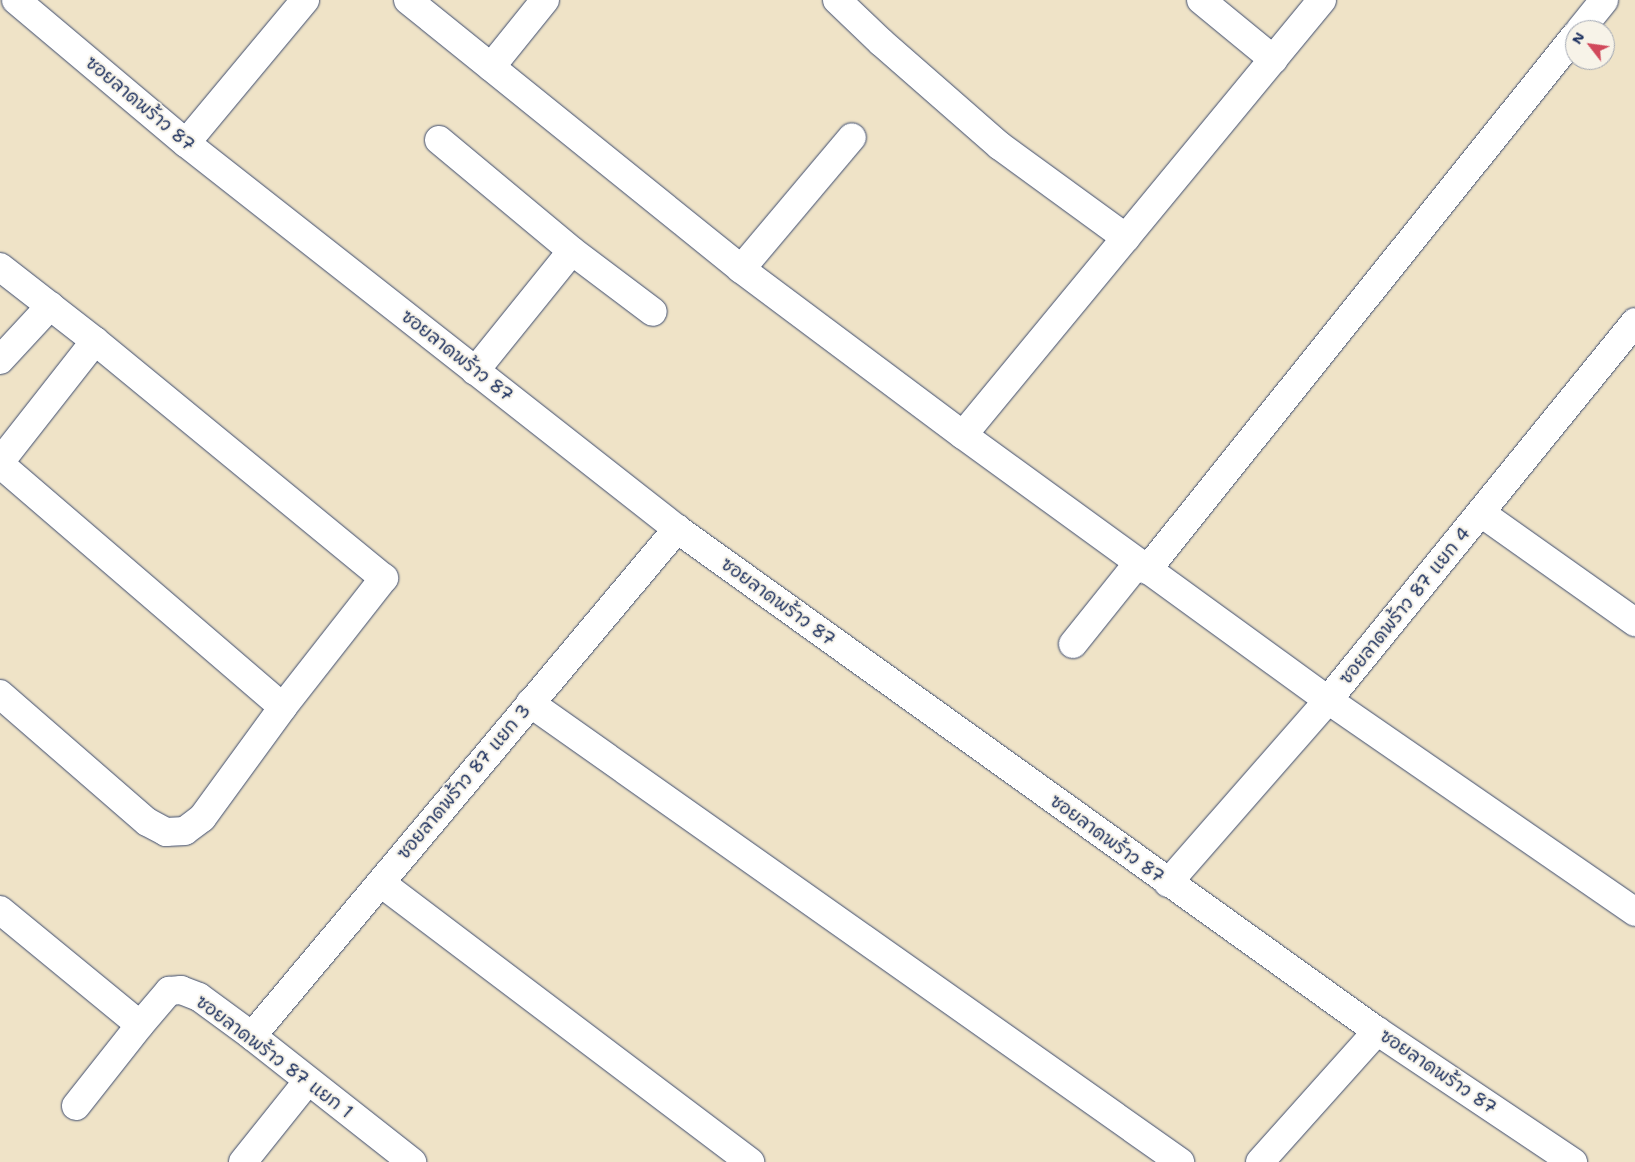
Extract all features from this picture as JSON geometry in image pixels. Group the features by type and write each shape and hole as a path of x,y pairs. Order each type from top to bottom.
{"street":[{"name":"ซอยลาดพร้าว 87","path":"16,0 186,143 677,529 1168,883 1377,1031 1573,1162"},
{"path":"186,143 304,0"},
{"path":"491,67 545,0"},
{"path":"837,0 881,42 993,140 1126,238"},
{"path":"1201,0 1274,60"},
{"path":"963,436 1322,0"},
{"path":"1588,20 1604,0"},
{"path":"418,3 491,67 742,269 963,436 1328,700 1635,912"},
{"path":"1073,644 1143,567 1565,48"},
{"path":"742,269 852,137"},
{"path":"440,140 572,250 653,312"},
{"path":"476,371 572,250"},
{"path":"0,267 95,341 384,578 283,707 202,818 186,830 166,832 147,822 0,694"},
{"path":"0,360 50,306"},
{"name":"ซอยลาดพร้าว 87 แยก 4","path":"1168,883 1328,700 1634,327"},
{"path":"95,341 0,463 283,707"},
{"path":"1481,513 1635,622"},
{"name":"ซอยลาดพร้าว 87 แยก 3","path":"252,1036 677,529"},
{"path":"530,703 1180,1162"},
{"path":"381,883 750,1162"},
{"path":"5,924 140,1026"},
{"name":"ซอยลาดพร้าว 87 แยก 1","path":"76,1106 169,991 182,990 199,997 252,1036 412,1162"},
{"path":"1260,1162 1377,1031"},
{"path":"242,1162 308,1081"}]}
